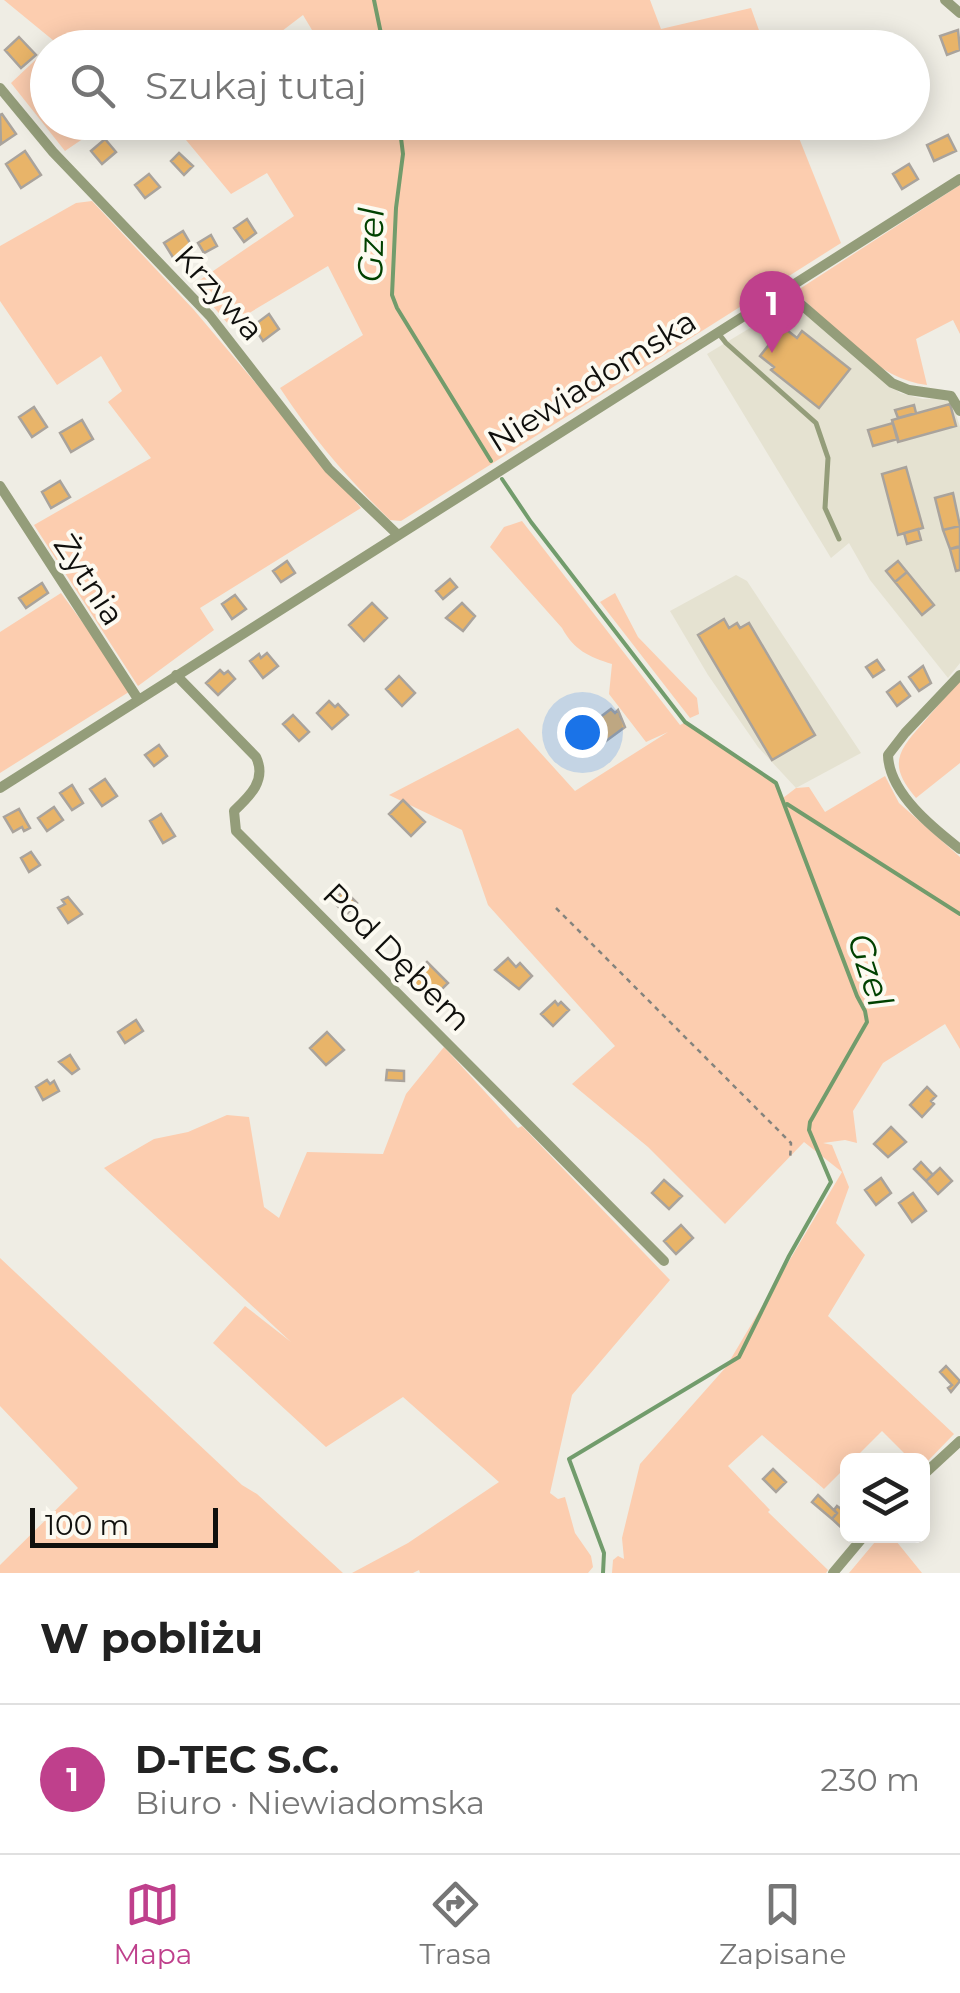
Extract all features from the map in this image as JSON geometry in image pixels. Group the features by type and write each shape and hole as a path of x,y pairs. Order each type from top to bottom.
{"street":[{"path":"945,0 960,13"},
{"name":"Krzywa","path":"0,88 30,124"},
{"name":"Krzywa","path":"43,140 210,316 329,469 397,534"},
{"name":"Niewiadomska","path":"176,675 960,179"},
{"path":"787,288 879,374 909,390 951,396 960,411"},
{"name":"Żytnia","path":"0,486 138,700"},
{"path":"960,674 893,746 888,764 910,801 960,849"},
{"path":"0,788 176,675"},
{"name":"Pod Dębem","path":"176,675 262,769 254,789 234,811 236,831 664,1262"},
{"path":"930,1469 960,1441"},
{"path":"832,1573 858,1543"}],"lane":[{"path":"718,331 726,343 816,423 828,458 825,508 839,539"}],"path":[{"path":"556,908 791,1143 790,1160"}],"shaded area":[{"path":"4,0 650,0 661,29 751,8 759,30 312,30 303,15 283,30 41,30"},
{"path":"30,65 30,107 11,83"},
{"path":"56,140 81,140 65,151"},
{"path":"186,140 800,140 841,243 401,521 390,520 360,489 280,388 363,335 328,266 229,325 194,284 294,216 267,173 231,194"},
{"path":"960,185 960,334 953,320 916,339 927,385 892,374 859,351 801,297 801,288"},
{"path":"92,201 194,310 361,508 200,608 214,630 138,686 34,525 151,458 108,402 122,391 101,356 57,385 0,301 0,246 76,203"},
{"path":"796,300 900,393 923,399 944,398 953,405 960,427 960,663 948,678 870,580 849,543 831,558 707,354"},
{"path":"522,521 680,725 686,722 776,783 783,798 796,788 809,787 825,812 885,776 899,803 960,857 960,1049 945,1024 883,1063 853,1111 857,1143 823,1143 832,1145 849,1187 836,1223 865,1255 828,1316 954,1434 930,1459 930,1453 904,1453 882,1431 860,1453 840,1453 840,1473 824,1489 762,1435 728,1466 768,1512 828,1570 826,1573 612,1573 613,1560 618,1556 624,1559 622,1538 640,1464 726,1367 842,1172 804,1142 725,1224 648,1147 572,1084 615,1046 488,905 462,830 389,795 518,728 575,791 668,732 646,742 609,694 612,664 577,647 490,547 504,527"},
{"path":"736,575 747,581 861,753 796,788 758,747 670,611"},
{"path":"61,593 132,690 0,773 0,632"},
{"path":"615,593 638,637 697,698 699,714 690,718 600,602"},
{"path":"960,680 960,763 916,798 902,776 899,759 914,733"},
{"path":"444,1047 518,1128 522,1126 670,1280 572,1395 550,1493 558,1499 565,1497 575,1533 591,1556 593,1567 588,1573 352,1573 408,1543 499,1482 403,1397 326,1447 213,1343 245,1306 291,1342 104,1168 154,1139 188,1132 227,1115 249,1117 264,1207 279,1218 307,1152 383,1154 406,1094"},
{"path":"0,1258 242,1485 257,1494 343,1573 0,1573 0,1565 78,1488 0,1406"},
{"path":"874,1543 898,1543 922,1573 849,1573"}],"building":[{"path":"958,30 960,50 947,55 940,36"},
{"path":"19,37 30,49 30,60 21,68 5,50"},
{"path":"0,115 16,134 1,144"},
{"path":"948,135 956,151 934,161 927,145"},
{"path":"106,140 116,152 102,164 91,151"},
{"path":"25,151 41,175 21,188 6,164"},
{"path":"179,153 193,166 184,175 171,161"},
{"path":"909,164 918,179 902,189 893,174"},
{"path":"149,174 160,187 145,198 135,185"},
{"path":"247,219 256,233 244,242 234,228"},
{"path":"183,231 193,248 174,259 164,243"},
{"path":"211,235 217,246 204,253 198,243"},
{"path":"269,314 279,329 263,341 253,326"},
{"path":"783,327 797,338 802,331 850,369 819,408 771,370 774,367 760,356"},
{"path":"950,404 956,426 898,442 892,420"},
{"path":"914,405 916,413 898,418 895,410"},
{"path":"34,407 47,427 32,437 19,417"},
{"path":"82,420 93,439 71,452 60,433"},
{"path":"893,423 898,439 873,446 868,430"},
{"path":"906,467 923,528 898,535 882,474"},
{"path":"60,481 70,497 51,508 42,492"},
{"path":"953,493 960,526 943,530 935,498"},
{"path":"960,526 960,546 950,549 943,530"},
{"path":"918,529 921,540 907,544 904,533"},
{"path":"960,547 960,570 956,571 950,549"},
{"path":"287,561 295,573 281,582 273,571"},
{"path":"898,561 907,572 895,582 886,571"},
{"path":"907,572 934,605 922,615 895,582"},
{"path":"450,579 457,587 443,599 436,591"},
{"path":"42,583 48,593 26,608 19,598"},
{"path":"235,595 246,609 232,619 222,604"},
{"path":"372,603 387,618 364,641 349,625"},
{"path":"462,603 475,616 463,631 446,618"},
{"path":"724,619 729,628 749,623 815,735 772,760 698,635"},
{"path":"267,653 278,666 263,678 250,661"},
{"path":"877,660 884,670 873,677 866,667"},
{"path":"923,666 931,683 919,691 909,677"},
{"path":"220,670 224,674 228,671 235,679 218,695 206,683"},
{"path":"399,676 415,693 402,706 386,689"},
{"path":"900,682 910,696 897,706 887,692"},
{"path":"329,701 348,715 332,729 317,713"},
{"path":"611,709 615,713 618,710 625,727 606,741 598,729 604,725 599,718"},
{"path":"293,715 309,732 299,741 283,724"},
{"path":"159,745 167,756 154,766 145,755"},
{"path":"105,779 117,796 102,806 90,789"},
{"path":"72,785 83,803 72,810 60,793"},
{"path":"403,800 425,822 411,836 389,814"},
{"path":"54,807 63,820 47,831 38,818"},
{"path":"19,809 30,828 13,832 4,817"},
{"path":"161,814 175,836 163,843 150,821"},
{"path":"31,852 40,865 29,872 21,858"},
{"path":"344,890 357,903 346,915 333,901"},
{"path":"68,897 82,914 68,923 58,908"},
{"path":"508,958 516,967 520,963 532,976 519,989 495,970"},
{"path":"427,962 448,983 430,1001 409,980"},
{"path":"555,1001 569,1010 553,1026 541,1014"},
{"path":"136,1020 143,1031 125,1043 118,1032"},
{"path":"327,1032 344,1050 326,1065 310,1048"},
{"path":"70,1055 79,1069 72,1074 59,1062"},
{"path":"387,1070 404,1071 404,1081 386,1080"},
{"path":"47,1080 50,1084 54,1081 59,1091 43,1100 36,1087"},
{"path":"927,1087 936,1096 922,1117 910,1105"},
{"path":"891,1127 906,1142 888,1157 874,1144"},
{"path":"921,1162 933,1175 926,1181 914,1169"},
{"path":"940,1168 952,1181 938,1194 926,1181"},
{"path":"881,1178 891,1193 876,1205 865,1190"},
{"path":"664,1180 682,1196 669,1209 652,1193"},
{"path":"913,1193 926,1211 912,1222 899,1203"},
{"path":"681,1225 693,1238 676,1254 664,1241"},
{"path":"946,1366 960,1381 951,1392 948,1388 952,1385 940,1372"},
{"path":"773,1469 786,1482 776,1492 763,1479"},
{"path":"818,1495 837,1513 832,1519 812,1502"},
{"path":"837,1506 840,1508 840,1526 832,1519"}],"waterway":[{"name":"Gzel","path":"374,0 380,30"},
{"name":"Gzel","path":"401,140 392,295 491,461"},
{"name":"Gzel","path":"502,479 685,722 776,783 867,1022 810,1122 809,1130 831,1182 739,1357 569,1459 604,1553 603,1573"},
{"path":"787,804 960,914"}],"place":[{"name":"D-TEC S.C.","path":"772,353"}]}
